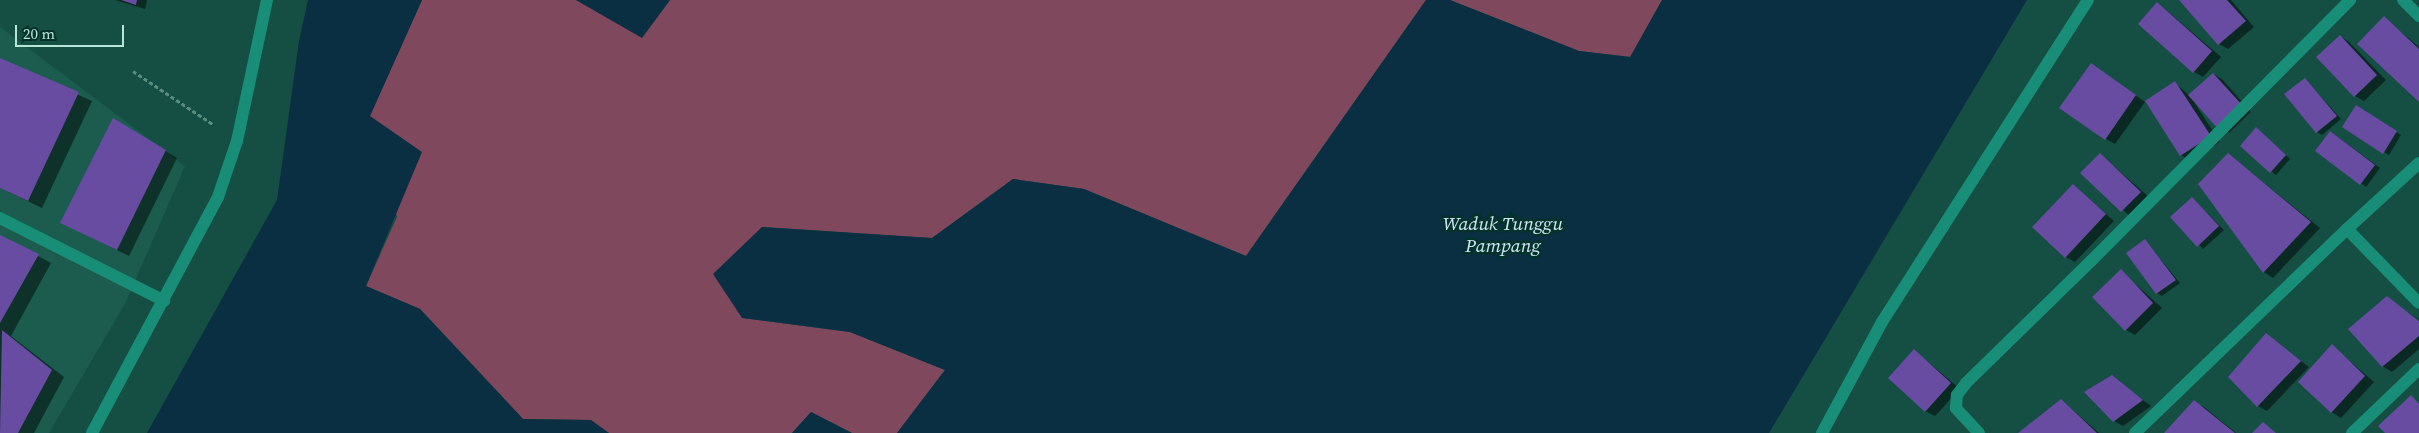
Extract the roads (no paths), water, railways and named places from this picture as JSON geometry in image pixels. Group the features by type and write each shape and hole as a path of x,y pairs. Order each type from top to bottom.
{"street":[{"path":"92,433 218,197 237,140 267,0"},
{"path":"1822,433 1882,322 2088,0"},
{"path":"1979,433 1956,408 1957,395 1966,383 2091,261 2350,0"},
{"path":"2403,0 2419,16"},
{"path":"2135,433 2347,229 2419,163"},
{"path":"0,218 164,301"},
{"path":"2347,229 2419,303"},
{"path":"2352,433 2419,369"}],"water":[{"path":"308,0 422,0 370,116 422,152 366,286 420,309 523,419 591,420 609,433 147,433 277,200 299,41"},
{"path":"576,0 670,0 642,38"},
{"name":"Waduk Tunggu Pampang","path":"1426,0 1450,0 1579,51 1630,57 1662,0 2027,0 1769,433 897,433 945,370 850,332 742,318 713,274 762,227 932,238 1013,179 1084,189 1246,256"},
{"path":"811,412 852,433 792,433"}]}
